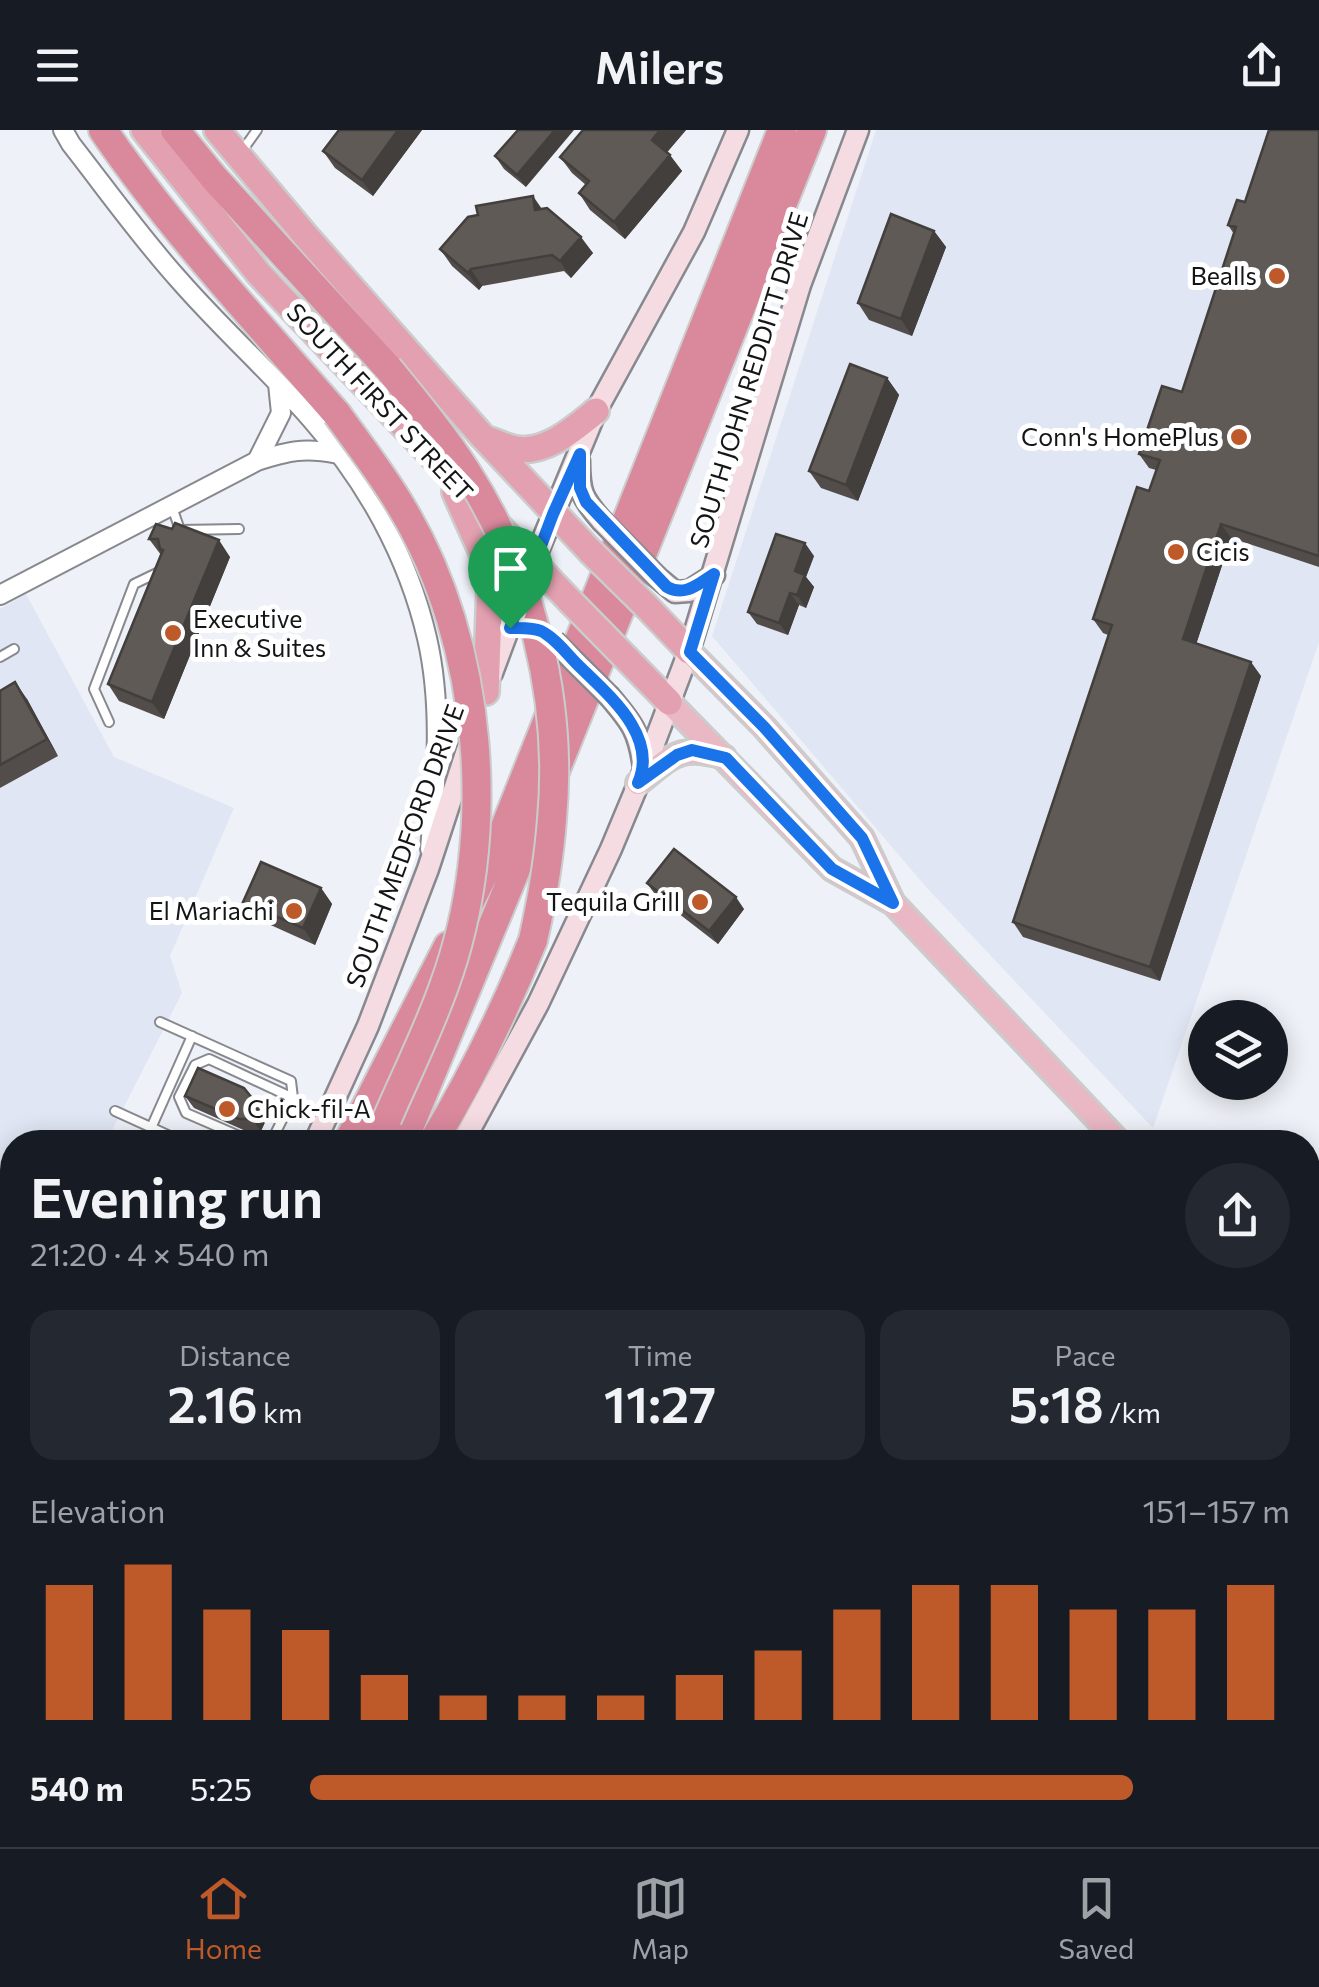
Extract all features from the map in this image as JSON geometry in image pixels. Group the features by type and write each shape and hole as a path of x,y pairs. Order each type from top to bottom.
{"highway":[{"path":"103,130 195,249 337,414 403,509 444,597 459,648 476,770 475,840 464,918 445,985 381,1130"},
{"name":"SOUTH FIRST STREET","path":"144,130 259,274 670,702"},
{"path":"175,130 388,368 466,471 501,533 531,610 553,734 552,817 544,887 533,940 510,998 441,1130"},
{"name":"SOUTH FIRST STREET","path":"217,130 483,438 690,652"},
{"path":"354,1130 496,850 782,130"},
{"path":"408,1130 812,130"},
{"path":"483,438 518,450 535,448 568,434 596,411"},
{"path":"440,466 484,557 490,584 486,692"}],"main road":[{"path":"533,563 596,411 694,232 738,130"},
{"name":"SOUTH JOHN REDDITT DRIVE","path":"670,702 690,652 800,285 858,130"},
{"path":"580,454 580,488 586,502 657,577 676,592 689,590 714,574"},
{"name":"SOUTH MEDFORD DRIVE","path":"320,1130 364,1035 428,869 533,563"},
{"path":"510,628 542,632 610,696 640,738 641,777"},
{"name":"SOUTH FIRST STREET","path":"690,652 764,727 862,838 893,903"},
{"path":"470,1130 538,1004 611,850 670,702"},
{"name":"SOUTH FIRST STREET","path":"670,702 832,869 893,903 1107,1130"},
{"path":"641,777 692,750 726,758"}],"street":[{"path":"63,130 178,280 312,420 358,480 386,526 410,580 428,639 436,705 436,782 428,869"},
{"path":"256,462 281,413 278,384"},
{"path":"0,595 256,462 300,450 338,454"}],"lane":[{"path":"239,154 257,130"},
{"path":"172,507 180,530 174,542"},
{"path":"180,530 239,529"},
{"path":"109,722 94,689 134,584 159,573 165,562"},
{"path":"0,657 14,649"},
{"path":"160,1022 291,1081 292,1098 277,1130"},
{"path":"150,1128 192,1036"},
{"path":"226,1130 186,1113 180,1097 195,1065 209,1059 292,1098"},
{"path":"114,1111 155,1130"}],"shaded area":[{"path":"876,130 1319,130 1319,642 1197,1000 1188,1000 1188,1026 1153,1128 927,888 712,636"},
{"path":"26,594 114,757 234,808 170,956 182,993 112,1130 0,1130 0,609"}],"building":[{"path":"339,130 398,130 362,180 323,151"},
{"path":"518,130 555,130 517,175 495,156"},
{"path":"583,130 660,130 652,140 670,155 614,222 579,193 589,181 560,157"},
{"path":"1269,130 1319,130 1319,556 1221,524 1183,639 1251,662 1150,967 1013,922 1112,625 1093,619 1137,487 1149,491 1160,460 1139,454 1162,386 1182,392 1236,227 1228,225 1237,200 1245,202"},
{"path":"533,196 535,210 547,208 581,237 560,261 552,255 471,269 468,273 440,249 468,217 478,215 476,206"},
{"path":"891,214 934,231 901,319 858,303"},
{"path":"850,364 887,378 846,485 809,471"},
{"name":"Executive Inn & Suites","path":"175,523 219,540 152,702 108,684 163,550 158,539 149,539 156,524 172,529"},
{"path":"776,534 805,543 795,571 805,575 797,595 790,593 779,623 748,612"},
{"path":"15,682 47,739 0,765 0,691"},
{"name":"Tequila Grill","path":"674,849 736,897 709,931 647,883"},
{"path":"261,862 321,888 303,928 243,902"},
{"path":"198,1068 244,1088 258,1108 252,1119 239,1119 185,1096"}],"place":[{"name":"Bealls","path":"1277,276"},
{"name":"Conn's HomePlus","path":"1239,437"},
{"name":"Cicis","path":"1176,552"},
{"name":"Executive Inn & Suites","path":"173,633"},
{"name":"Tequila Grill","path":"700,902"},
{"name":"El Mariachi","path":"294,911"},
{"name":"Chick-fil-A","path":"227,1109"}],"route":[{"path":"580,454 580,488 586,502 667,587 676,592 689,590 714,574 690,652 764,727 862,838 893,903 832,869 726,758 692,750 677,755 638,783 644,770 640,738 610,696 542,632 510,628 580,454"}]}
